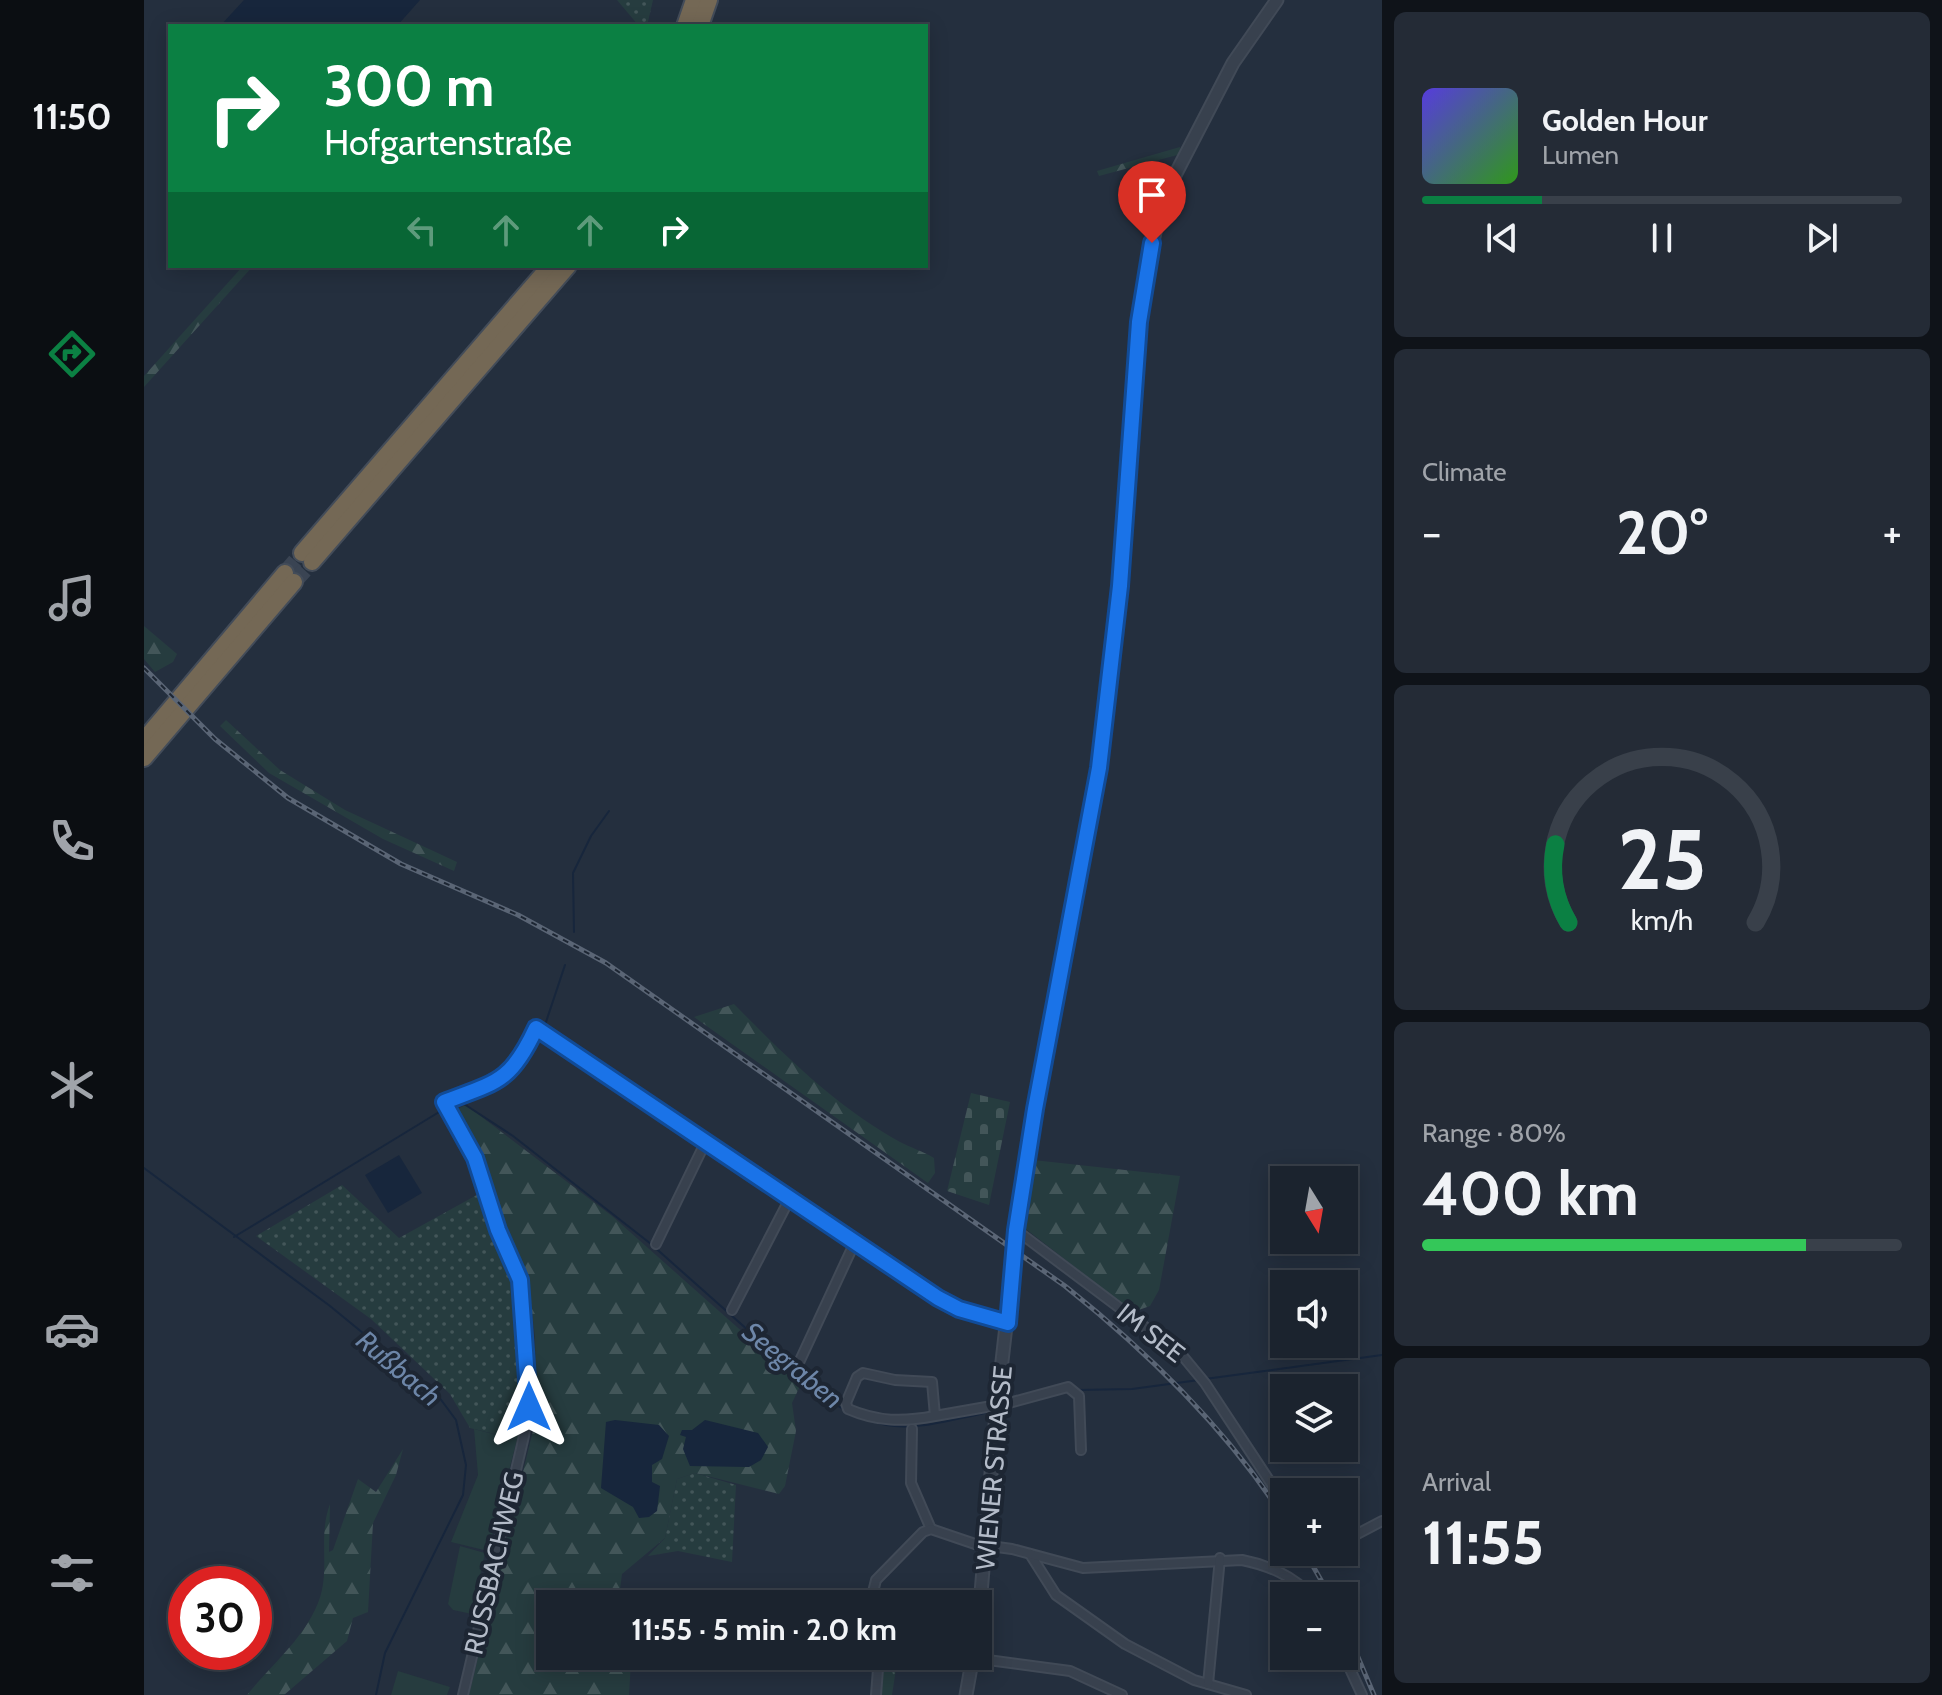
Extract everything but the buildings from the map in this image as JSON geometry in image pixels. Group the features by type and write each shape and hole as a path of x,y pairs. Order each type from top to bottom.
{"highway":[{"path":"686,24 694,0"},
{"path":"701,24 709,0"},
{"path":"548,268 307,558 566,268"},
{"path":"144,740 290,578 144,758"}],"street":[{"name":"WIENER STRASSE","path":"981,1590 1016,1230 1099,768 1120,586 1139,322 1148,259 1165,198 1191,144 1233,63 1277,0"},
{"name":"RUSSBACHWEG","path":"463,1695 524,1436 530,1391 520,1280 498,1230 475,1158 447,1107 517,1066 536,1028 706,1141"},
{"path":"656,1244 706,1141 854,1244 949,1303 1008,1323"},
{"path":"732,1310 789,1200"},
{"name":"IM SEE","path":"1016,1230 1169,1343 1199,1374 1270,1482"},
{"path":"796,1369 854,1244"},
{"path":"935,1416 932,1382 895,1380 863,1373 857,1377 846,1403 848,1409 863,1416 894,1421 997,1409 1075,1391 1081,1450"},
{"path":"912,1429 911,1483 931,1529"},
{"path":"1358,1534 1382,1521"},
{"path":"874,1590 876,1580 923,1532 931,1529 985,1546 1072,1566 1095,1568 1220,1558 1261,1564 1296,1582"},
{"path":"1030,1554 1056,1595 1125,1644 1208,1684 1246,1695"},
{"path":"1208,1684 1220,1558"},
{"path":"992,1660 1070,1671 1122,1695"},
{"path":"876,1695 878,1670"},
{"path":"966,1695 971,1670"},
{"path":"1350,1670 1362,1695"}],"green space":[{"path":"617,0 653,0 647,24 637,24"},
{"path":"1180,147 1181,154 1099,176 1097,171"},
{"path":"241,268 251,268 144,387 144,376"},
{"path":"144,626 177,654 173,662 155,672 144,659"},
{"path":"226,720 280,770 345,810 457,862 454,871 383,839 269,773 220,726"},
{"path":"734,1004 792,1061 855,1113 900,1142 934,1158 935,1173 928,1183 694,1017"},
{"path":"971,1093 1010,1102 989,1205 947,1191"},
{"path":"466,1105 612,1216 801,1384 792,1403 796,1431 785,1486 779,1494 695,1473 677,1479 665,1538 622,1574 620,1590 536,1590 536,1670 630,1670 629,1695 469,1695 537,1414 535,1336 528,1282 504,1227 484,1165 455,1110"},
{"path":"1033,1160 1180,1176 1159,1290 1150,1306 1133,1312 1022,1226"},
{"path":"342,1185 399,1238 484,1191 499,1241 517,1282 527,1381 519,1440 470,1428 450,1394 371,1319 256,1236"},
{"path":"474,1429 517,1440 488,1551 451,1542 478,1475"},
{"path":"403,1449 396,1475 373,1523 368,1612 353,1618 347,1641 284,1695 247,1695 272,1670 301,1633 317,1605 324,1579 325,1526 330,1504 329,1552 333,1550 358,1479 376,1492"},
{"path":"695,1473 736,1485 732,1562 678,1551 648,1556 665,1538 677,1479"},
{"path":"460,1546 485,1553 472,1614 453,1610 448,1604"},
{"path":"875,1670 896,1670 892,1695 872,1695"},
{"path":"398,1671 450,1687 447,1695 391,1695"}],"water":[{"path":"244,0 420,0 399,24 222,24"},
{"path":"399,1155 422,1193 388,1213 365,1175"},
{"path":"615,1420 659,1425 669,1436 662,1459 652,1465 652,1482 660,1486 657,1511 649,1517 639,1518 633,1507 601,1488 606,1422"},
{"path":"705,1420 758,1433 768,1447 761,1460 749,1467 690,1466 683,1449 686,1437 680,1435 682,1430 692,1430"}],"waterway":[{"path":"574,932 573,873 591,836 609,811"},
{"path":"544,1028 565,965"},
{"path":"450,1107 492,1088 516,1071 541,1034"},
{"name":"Seegraben","path":"461,1102 513,1136 651,1244 822,1396 845,1410 866,1420 903,1426 990,1412"},
{"path":"234,1237 444,1109"},
{"name":"Rußbach","path":"144,1168 330,1306 436,1393 456,1420 466,1465 463,1495 385,1653 376,1695"},
{"name":"Seegraben","path":"1205,1379 1382,1355"},
{"name":"Seegraben","path":"1078,1390 1132,1389 1199,1380"},
{"name":"Seegraben","path":"1000,1410 1013,1406"}],"tunnel":[{"path":"285,573 302,553"},
{"path":"294,582 312,562"}],"railway":[{"path":"144,668 215,739 288,798 401,864 518,915 606,963 1065,1286 1184,1393 1237,1453 1270,1498"},
{"path":"1313,1566 1322,1582"},
{"path":"1358,1657 1374,1695"}],"route":[{"path":"529,1407 529,1372 520,1280 498,1230 475,1158 444,1102 475,1091 517,1066 536,1028 938,1298 959,1309 1008,1323 1016,1230 1035,1109 1099,768 1120,586 1139,322 1152,243"}]}
